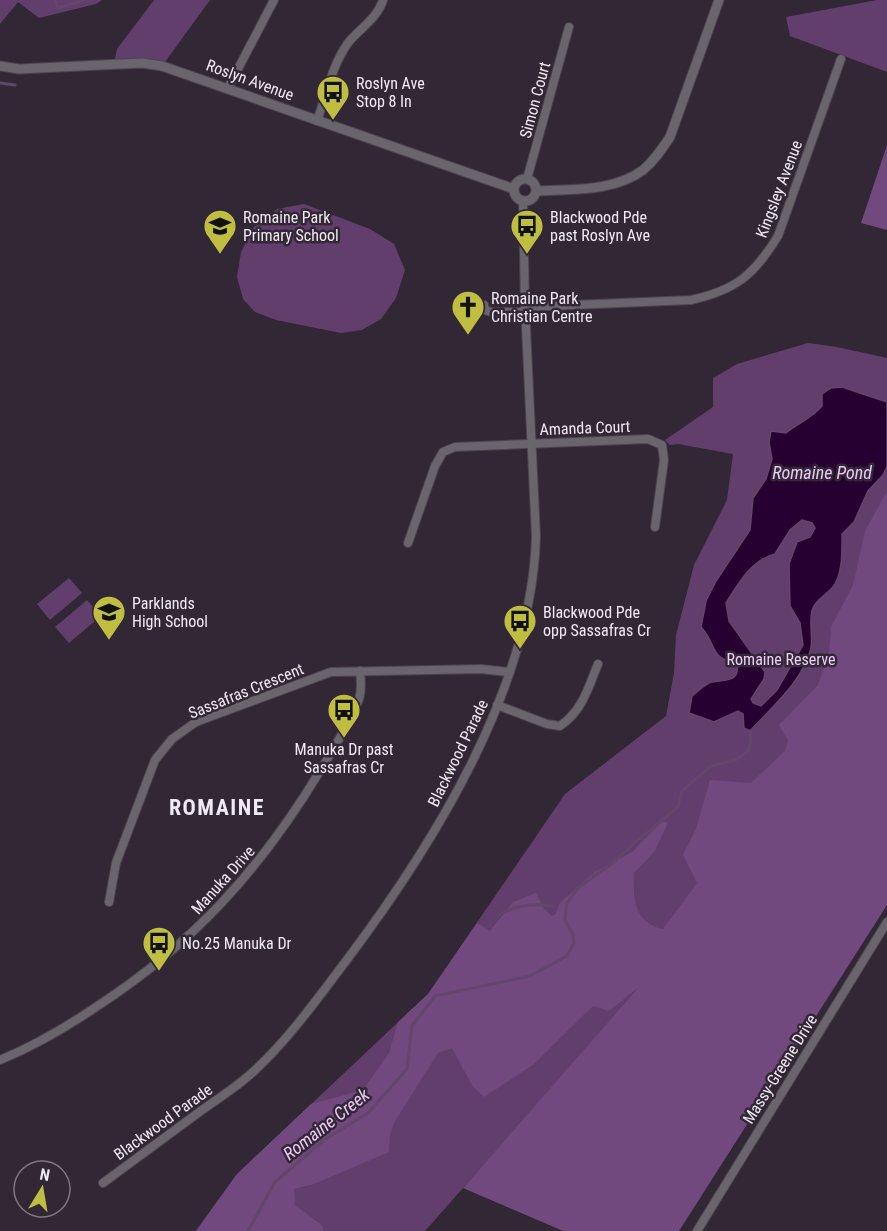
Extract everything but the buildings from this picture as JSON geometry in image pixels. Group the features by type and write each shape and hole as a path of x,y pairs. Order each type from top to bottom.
{"street":[{"path":"228,88 274,0"},
{"path":"317,121 338,60 348,43 373,18 382,0"},
{"path":"536,191 593,187 620,182 642,171 657,156 670,137 719,0"},
{"name":"Simon Court","path":"527,179 569,27"},
{"name":"Kingsley Avenue","path":"484,305 485,310 491,312 691,300 715,294 737,284 763,260 778,236 841,59"},
{"name":"Roslyn Avenue","path":"0,66 19,69 142,63 162,66 514,189"},
{"path":"527,179 535,184 536,191 533,198 523,201 515,195 514,189 517,183 527,179"},
{"name":"Blackwood Parade","path":"104,1183 251,1074 296,1026 373,924 414,864 453,798 497,705 527,608 535,568 536,536 525,309 523,201"},
{"name":"Amanda Court","path":"532,443 648,439 662,445 664,460 655,527"},
{"path":"408,543 435,466 443,452 455,447 532,443"},
{"path":"497,705 547,724 560,726 572,718 582,702 598,664"},
{"name":"Sassafras Crescent","path":"110,902 116,863 155,760 172,739 196,722 332,672 481,669 508,672"},
{"name":"Manuka Drive","path":"0,1060 51,1035 125,988 171,953 226,901 292,817 327,759 359,698 360,671"},
{"name":"Massy-Greene Drive","path":"697,1231 887,922"}],"green space":[{"path":"0,0 102,0 96,4 39,18 18,2 0,24"},
{"path":"154,0 210,0 162,66 114,64 117,49"},
{"path":"887,0 887,72 790,36 786,17"},
{"path":"304,204 370,229 394,244 405,270 396,298 381,319 362,330 341,333 276,320 255,312 243,299 237,277 241,252 254,227 277,209"},
{"name":"Romaine Reserve","path":"808,343 887,358 887,684 868,729 425,1231 196,1231 237,1174 428,994 565,794 666,716 674,673 676,635 694,565 727,500 733,454 678,444 670,445 665,440 713,407 713,378 737,364"},
{"path":"69,578 82,593 50,620 37,604"},
{"path":"87,600 101,616 69,643 55,627"}],"shaded area":[{"path":"887,145 887,230 861,223"},
{"path":"887,491 887,905 679,1231 563,1231 463,1188 639,987 609,1011 593,1006 534,1064 484,1097 473,1087 452,1048 438,1053 395,1121 390,1135 389,1152 314,1184 294,1189 295,1205 323,1226 323,1231 196,1231 237,1174 311,1104 363,1090 389,1053 398,1022 428,994 477,923 490,931 513,902 536,893 544,909 552,916 556,914 559,904 595,872 632,852 661,822 667,822 655,851 634,873 637,908 646,921 663,929 697,883 683,855 696,829 710,780 751,783 785,751 788,740 779,725 818,685 829,654 831,627 853,585 865,531"}],"water":[{"name":"Romaine Pond","path":"842,387 887,402 887,467 883,475 868,491 854,522 842,534 842,559 838,578 832,588 816,603 812,611 811,648 807,660 794,683 750,731 744,728 743,714 738,711 714,722 689,713 692,696 702,687 709,683 733,678 736,675 737,663 728,661 717,654 701,627 706,601 716,581 750,530 753,498 766,479 772,459 769,442 771,431 786,433 809,417 822,406 822,394 831,388","holes":["802,520 812,523 815,528 810,537 797,542 789,564 790,606 800,623 803,645 777,690 761,706 753,703 751,699 764,679 765,672 729,621 726,603 752,567 766,557 775,554 790,530"]}],"waterway":[{"path":"55,0 58,8 84,0"},
{"path":"0,83 15,85"},
{"name":"Romaine Creek","path":"656,825 678,807 682,791 711,766 736,760 748,751 751,741 750,731"},
{"name":"Romaine Creek","path":"248,1231 275,1182 324,1140 368,1113 407,1069 412,1026 435,996 530,976 567,956 574,943 573,934 565,920 567,903 578,888 614,862 654,828"},
{"path":"500,914 525,906 552,906"}],"place":[{"name":"Roslyn Ave Stop 8 In","path":"333,121"},
{"name":"Romaine Park Primary School","path":"220,255"},
{"name":"Blackwood Pde past Roslyn Ave","path":"527,255"},
{"name":"Romaine Park Christian Centre","path":"468,336"},
{"name":"Parklands High School","path":"109,641"},
{"name":"Blackwood Pde opp Sassafras Cr","path":"520,650"},
{"name":"Manuka Dr past Sassafras Cr","path":"344,739"},
{"name":"No.25 Manuka Dr","path":"159,972"}],"district":[{"name":"ROMAINE","path":"217,807"}]}
